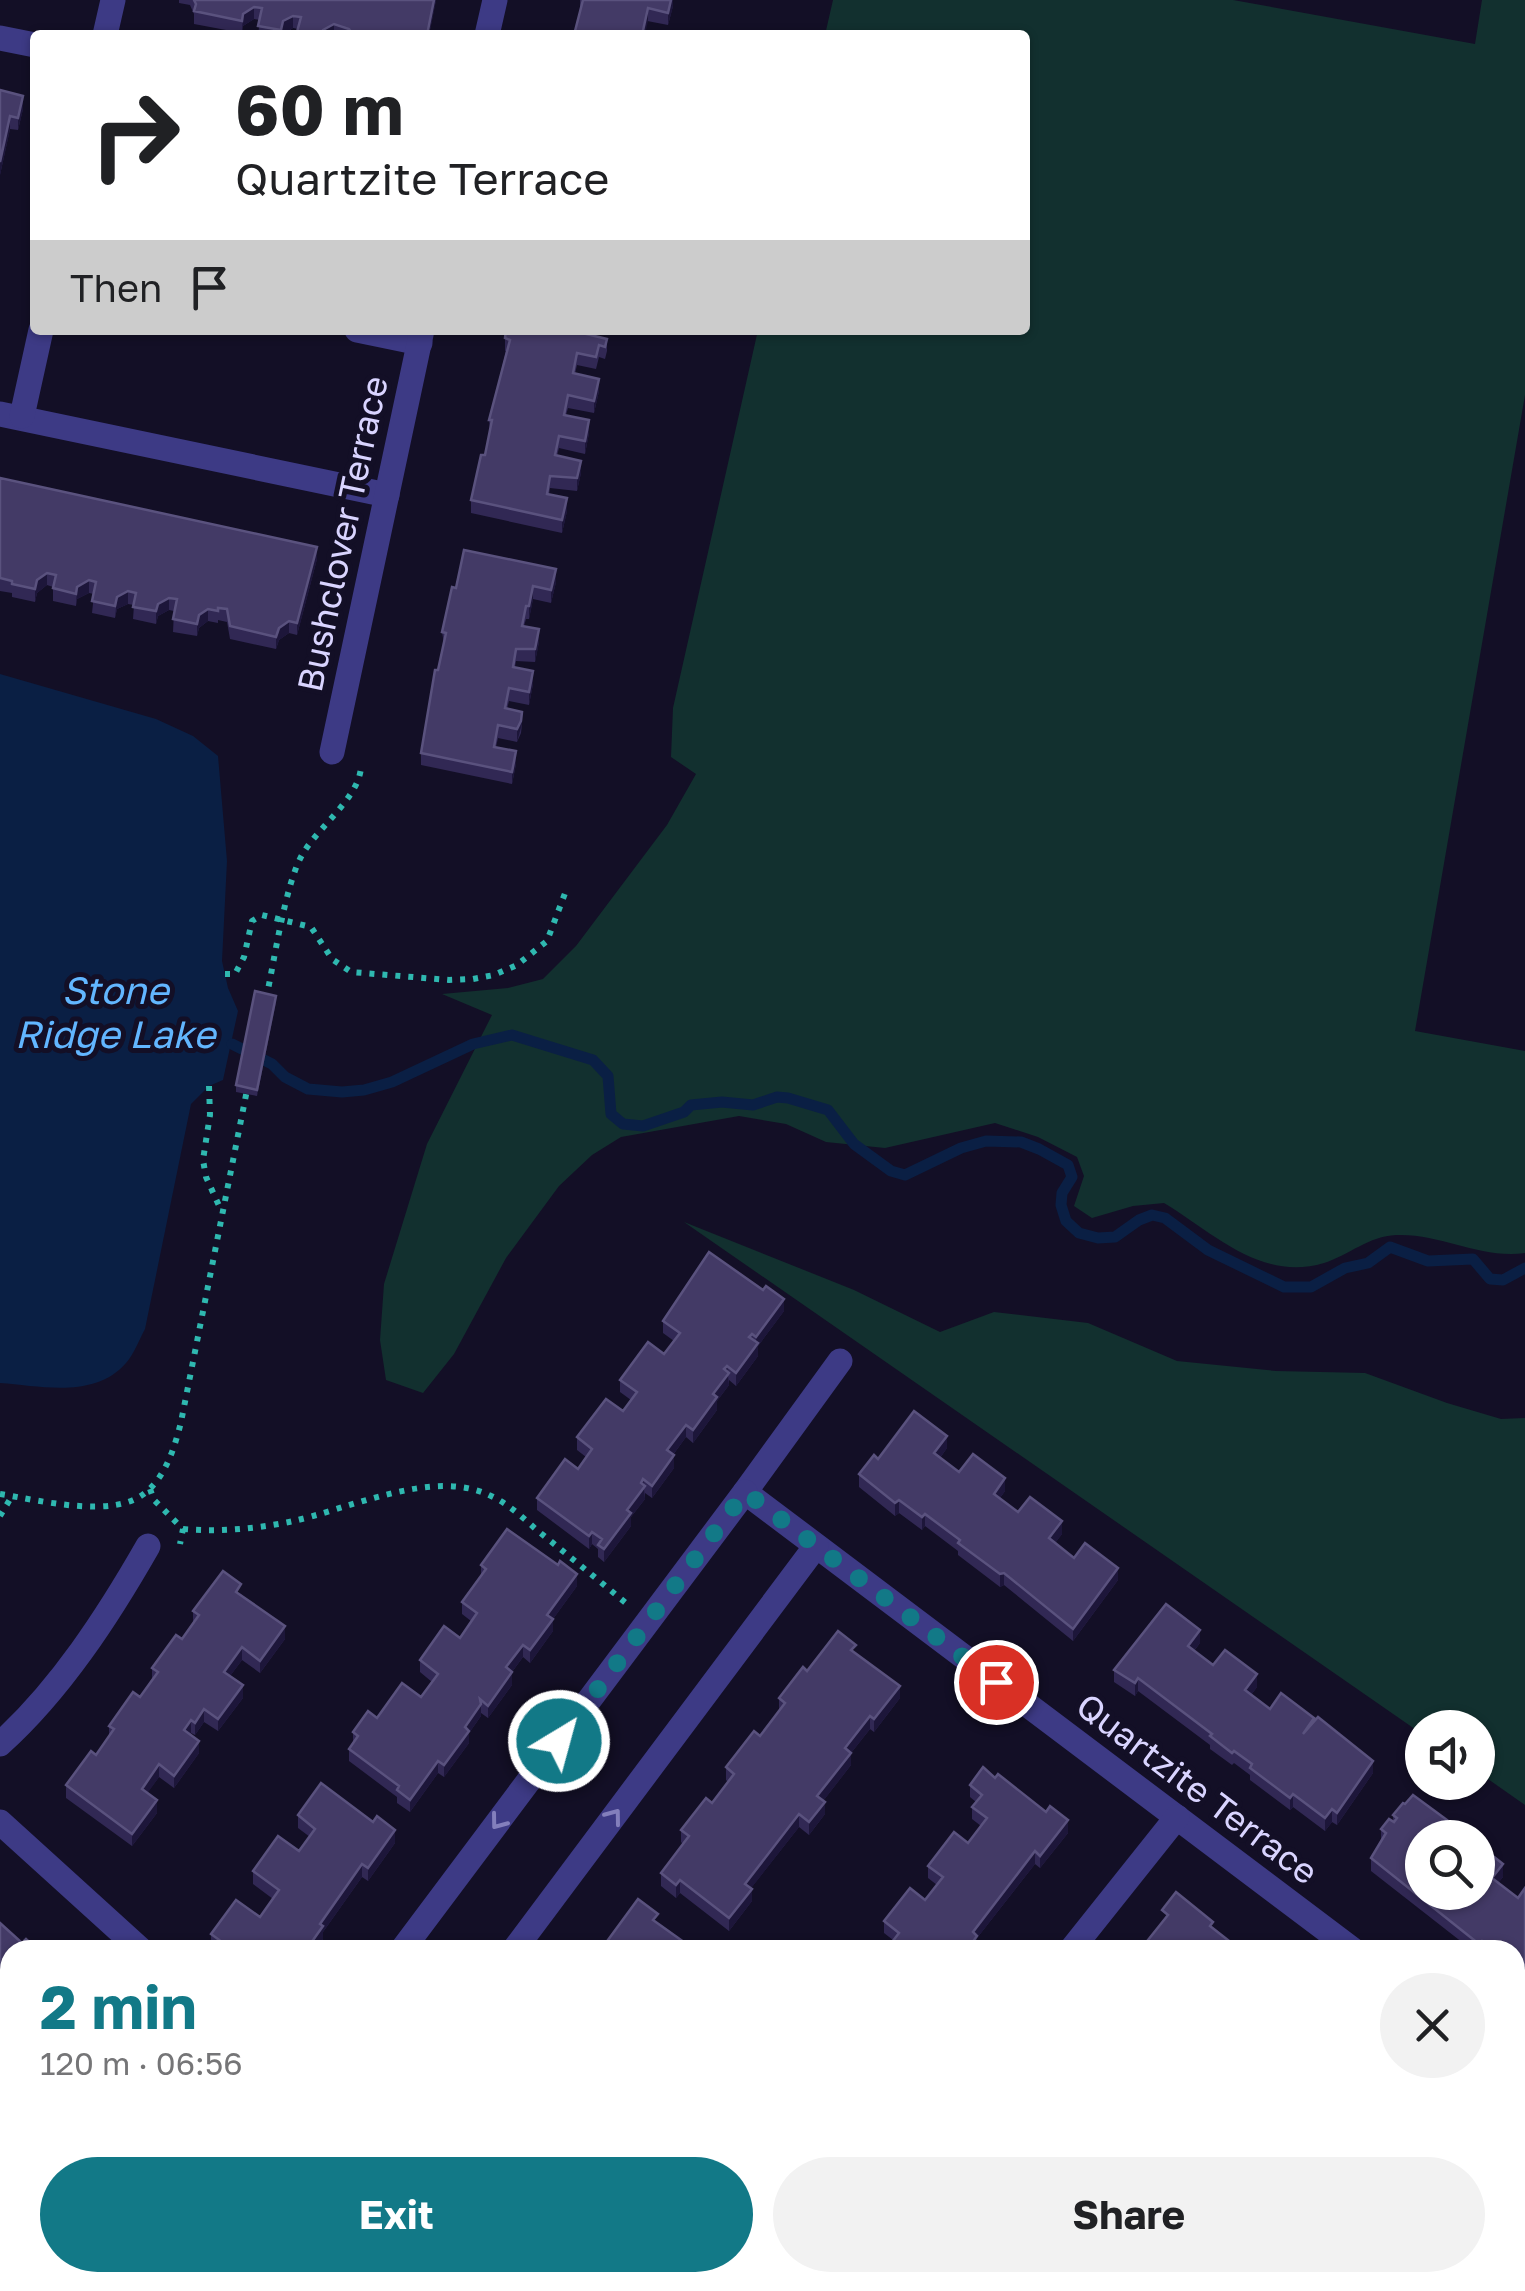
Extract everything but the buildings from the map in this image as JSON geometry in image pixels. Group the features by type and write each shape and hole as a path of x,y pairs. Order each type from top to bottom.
{"street":[{"path":"106,30 114,0"},
{"path":"488,30 495,0"},
{"path":"0,38 30,45"},
{"path":"40,335 11,415 387,495"},
{"name":"Bushclover Terrace","path":"332,752 421,336"},
{"path":"409,1940 840,1361"},
{"name":"Quartzite Terrace","path":"745,1492 1341,1940"},
{"path":"0,1744 36,1707 98,1626 148,1546"},
{"path":"521,1940 816,1546"},
{"path":"1080,1940 1177,1818"},
{"path":"0,1822 130,1940"}],"path":[{"path":"264,1009 300,858 328,819 352,795 362,762"},
{"path":"225,974 235,974 244,957 252,922 262,915 311,927 332,959 351,972 449,980 494,975 517,965 547,941 566,888"},
{"path":"0,1494 93,1508 145,1494 162,1473 181,1422 248,1085"},
{"path":"209,1086 210,1115 203,1160 206,1177 222,1212"},
{"path":"182,1529 234,1531 322,1514 396,1492 462,1488 487,1493 509,1507 648,1621"},
{"path":"0,1516 12,1496"}],"green space":[{"path":"833,0 1233,0 1475,44 1482,0 1525,0 1525,395 1415,1031 1525,1051 1525,1253 1492,1252 1396,1235 1377,1239 1324,1263 1279,1266 1239,1251 1164,1203 1133,1206 1092,1218 1074,1206 1084,1176 1077,1157 1038,1137 995,1123 885,1148 826,1142 786,1124 739,1116 621,1137 592,1155 559,1186 506,1258 454,1354 423,1393 386,1380 380,1340 384,1284 427,1144 492,1015 442,994 508,988 543,979 576,946 667,825 696,774 671,757 673,708 757,335 1030,335 1030,30 826,30"},
{"path":"684,1222 854,1290 940,1332 994,1312 1088,1323 1177,1361 1276,1371 1365,1373 1501,1419 1525,1418 1525,1805 1495,1784 1495,1710 1405,1710 1405,1722"}],"water":[{"name":"Stone Ridge Lake","path":"0,674 156,719 193,736 218,756 227,861 222,961 238,1011 223,1080 209,1086 191,1104 145,1329 134,1351 126,1363 99,1382 67,1388 0,1383"}],"waterway":[{"path":"232,1044 272,1064 285,1077 308,1089 342,1092 392,1082 473,1044 512,1035 593,1060 608,1076 611,1114 623,1124 643,1126 684,1112 691,1105 753,1105 777,1097 788,1098 828,1110 854,1144 891,1171 905,1175 961,1148 986,1141 1021,1142 1068,1165 1072,1177 1062,1193 1061,1205 1066,1221 1079,1233 1115,1237 1152,1215 1165,1218 1208,1250 1284,1287 1311,1287 1345,1268 1368,1263 1390,1247 1428,1261 1473,1259 1490,1279 1503,1280 1525,1268"}],"route":[{"path":"559,1741 745,1492 996,1682"}]}
